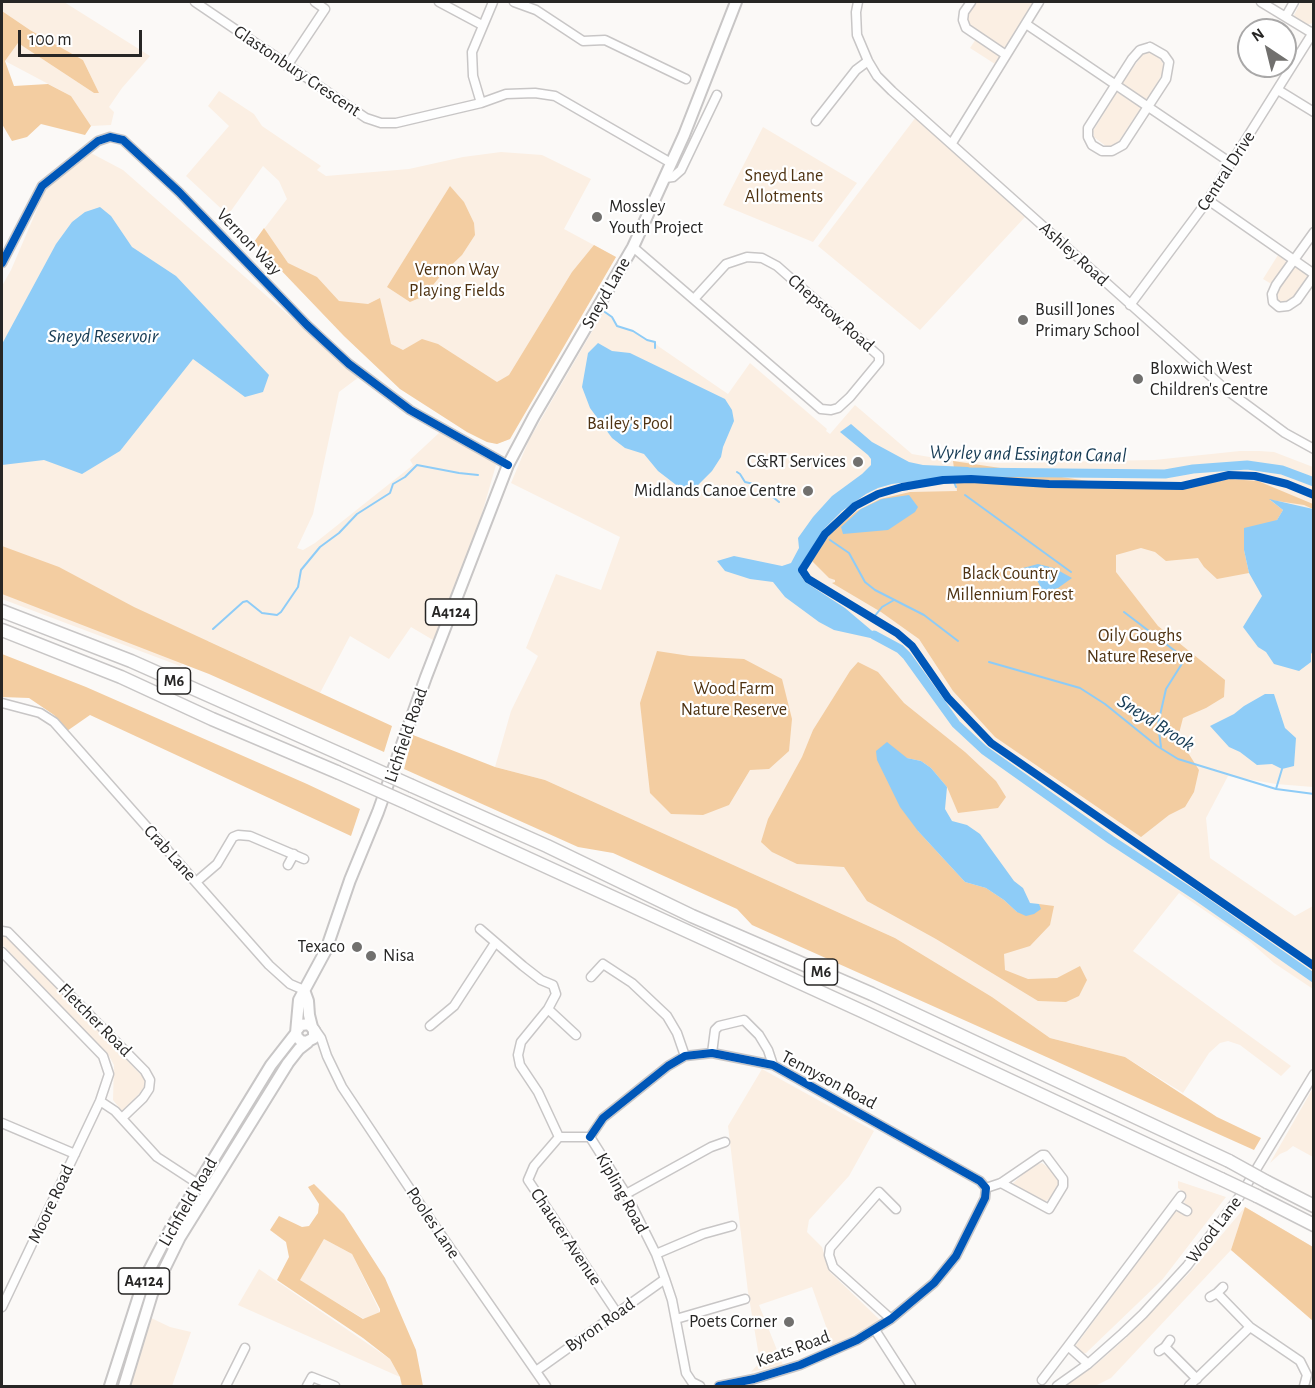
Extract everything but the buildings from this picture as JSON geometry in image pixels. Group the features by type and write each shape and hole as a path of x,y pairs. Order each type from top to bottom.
{"highway":[{"name":"M6","path":"2,611 131,661 547,846 692,916 883,999 1229,1161 1314,1206"},
{"name":"M6","path":"2,630 121,676 409,804 864,1012 1257,1196 1314,1225"}],"main road":[{"name":"Sneyd Lane","path":"503,477 534,416 633,247 704,87 736,2"},
{"name":"Lichfield Road","path":"110,1386 144,1280 170,1230 274,1059 297,1032 299,1000 318,969 326,950 350,880 378,812 430,667 503,477"},
{"name":"A4124","path":"304,990 315,1036 308,1042"},
{"path":"308,1042 299,1040 297,1032 304,1024 313,1027"},
{"name":"Lichfield Road","path":"124,1386 152,1294 180,1237 288,1063 308,1042"}],"street":[{"name":"Glastonbury Crescent","path":"195,2 348,108 366,118 381,123 396,123 481,103 506,94 535,93 555,96 671,163"},
{"path":"287,66 325,9 315,2"},
{"path":"439,2 482,25"},
{"path":"481,103 471,62 475,41 493,2"},
{"path":"514,2 536,10 583,41 605,40 686,79"},
{"name":"Ashley Road","path":"858,2 857,35 867,61 877,76 892,91 1224,388 1285,433 1314,449"},
{"path":"971,2 964,12 963,20 966,28 1006,55"},
{"path":"952,143 1039,2"},
{"path":"1261,2 1313,32"},
{"path":"1286,16 1294,2"},
{"path":"1026,24 1231,163"},
{"name":"Central Drive","path":"1130,305 1208,200 1313,32"},
{"path":"1150,47 1164,55 1169,62 1166,79 1148,106 1119,149 1102,151 1092,145 1088,137 1088,128 1132,59 1140,50 1150,47"},
{"path":"816,121 856,70 867,61"},
{"path":"1278,90 1314,112"},
{"path":"665,178 673,177 681,170 717,95"},
{"name":"Vernon Way","path":"2,263 42,186 98,141 110,137 123,140 179,192 307,325 349,364 410,410 508,465"},
{"path":"1208,200 1294,260 1314,275 1297,300 1288,306 1279,306 1274,302 1272,294 1276,285 1294,260 1314,232"},
{"name":"Chepstow Road","path":"633,247 821,409 838,408 879,362 879,356 777,267 762,258 747,257 726,264 694,299"},
{"name":"Crab Lane","path":"2,703 40,713 54,722 269,965 290,984 304,990"},
{"path":"196,882 217,864 233,837 238,835 250,836 304,859"},
{"path":"288,865 294,854"},
{"path":"480,929 541,980 553,985 556,994 548,1009 521,1042 518,1055 520,1065 538,1092 559,1137"},
{"name":"Fletcher Road","path":"2,931 8,932 145,1071 150,1080 149,1089 122,1118"},
{"path":"430,1026 454,1006 495,943"},
{"name":"Fletcher Road","path":"2,952 103,1056 109,1074 100,1101"},
{"path":"591,976 603,964 632,983 667,1016 685,1056"},
{"path":"548,1009 576,1035"},
{"name":"Tennyson Road","path":"712,1053 715,1030 719,1026 744,1020 759,1035 768,1050 773,1065"},
{"name":"Pooles Lane","path":"313,1027 321,1038 342,1087 546,1386"},
{"name":"Pooles Lane","path":"308,1042 321,1049 327,1056"},
{"name":"Tennyson Road","path":"590,1137 603,1118 668,1066 685,1056 712,1053 773,1065 980,1181 986,1193"},
{"name":"Wood Lane","path":"1057,1386 1088,1364 1143,1314 1204,1245 1245,1187 1314,1074"},
{"path":"100,1101 122,1118 157,1157 209,1191"},
{"name":"Moore Road","path":"2,1307 100,1101"},
{"path":"2,1123 75,1154"},
{"name":"Kipling Road","path":"559,1137 590,1137 626,1194 656,1254 665,1279"},
{"name":"Chaucer Avenue","path":"559,1137 534,1166 528,1180 617,1313"},
{"path":"626,1194 711,1147 725,1142"},
{"path":"986,1193 1041,1155 1045,1155 1063,1179 1063,1186 1049,1209 1001,1183"},
{"path":"891,1319 833,1267 829,1255 830,1248 879,1192 896,1209"},
{"name":"Keats Road","path":"719,1386 754,1379 800,1365 838,1349 891,1319 934,1283 956,1256 986,1193"},
{"path":"1042,1380 1178,1200 1187,1211"},
{"path":"656,1254 703,1234 732,1226"},
{"path":"665,1279 676,1319 686,1373 692,1382 700,1386"},
{"name":"Byron Road","path":"536,1371 665,1279"},
{"path":"1217,1292 1250,1327 1300,1361 1307,1375 1304,1386"},
{"path":"676,1319 745,1299"},
{"path":"1189,1386 1250,1327"},
{"path":"875,1330 911,1386"},
{"path":"1068,1346 1088,1364"},
{"path":"1165,1346 1197,1379"},
{"path":"226,1386 246,1348"},
{"path":"307,1386 312,1377 334,1386"}],"green space":[{"path":"2,2 64,2 150,56 109,107 114,112 111,125 91,126 71,96 5,61 18,43 94,93 99,93 83,60 2,11"},
{"path":"976,2 1034,2 1006,47 1002,48 968,23 966,19"},
{"path":"1301,2 1313,2 1313,23 1306,25 1294,15"},
{"path":"2,11 83,60 99,93 94,93 18,43 5,61 14,86 48,84 71,96 91,126 85,135 41,124 27,137 12,141 2,124"},
{"path":"976,39 1000,56 995,64 970,48"},
{"path":"1148,52 1156,54 1165,66 1149,97 1145,100 1122,83 1143,54"},
{"name":"Vernon Way Playing Fields","path":"219,91 254,114 262,126 321,166 317,170 326,176 409,169 463,157 501,152 542,155 591,179 564,229 616,257 510,439 497,444 487,442 467,432 400,389 344,336 254,242 287,199 279,181 263,166 228,215 186,176 229,126 208,106"},
{"path":"1117,92 1141,108 1117,144 1107,147 1094,137 1093,131"},
{"path":"916,117 1025,217 920,330 818,246"},
{"name":"Sneyd Lane Allotments","path":"763,127 857,183 813,242 723,205"},
{"path":"89,152 123,170 359,377 339,392 313,514 297,548 303,550 315,543 413,465 410,460 440,432 489,458 496,465 467,565 433,640 411,627 389,659 350,636 320,693 208,641 180,666 2,599 2,286 47,186"},
{"path":"450,186 464,202 474,223 475,235 462,255 424,296 410,302 387,287"},
{"path":"264,228 288,263 317,277 339,301 368,304 380,298 391,344 403,350 422,339 438,344 497,382 509,375 572,272 594,245 616,257 510,439 497,444 487,442 467,432 400,389 344,336 254,242"},
{"path":"1278,255 1288,263 1273,285 1263,279"},
{"path":"1295,266 1310,276 1292,301 1280,304 1276,298 1277,291"},
{"path":"602,310 612,317 617,326 655,342 728,394 750,363 830,434 855,405 912,454 953,461 997,463 1154,460 1259,451 1274,452 1313,467 1313,787 1228,776 1206,818 1210,858 1295,916 1313,906 1313,989 1274,963 1248,940 1179,893 1133,951 1291,1066 1281,1076 1240,1045 1228,1041 1220,1043 1209,1053 1183,1093 1125,1057 1050,1038 992,997 895,938 545,780 495,767 511,711 538,656 526,648 556,574 601,590 620,537 511,483 529,440 601,316"},
{"name":"Black Country Millennium Forest","path":"953,461 1129,487 1179,489 1230,479 1258,481 1313,504 1313,509 1304,505 1270,500 1283,510 1277,520 1244,550 1249,573 1217,579 1198,558 1166,561 1155,552 1141,548 1116,555 1116,572 1158,626 1225,680 1224,697 1183,718 1178,737 1199,770 1194,792 1185,807 1169,815 1141,837 995,737 953,691 919,639 881,612 832,583 835,580 829,578 812,561 830,534 857,511 880,499 910,492 957,491"},
{"path":"2,546 59,567 134,607 392,726 384,752 209,674 2,594"},
{"name":"Wood Farm Nature Reserve","path":"657,651 690,656 744,659 782,679 792,719 789,751 769,769 750,770 729,805 703,815 671,814 650,793 640,703"},
{"path":"2,654 86,687 360,809 351,836 90,715 67,731 54,715 29,698 2,697"},
{"path":"858,662 878,672 904,703 965,752 996,781 1006,797 998,808 958,813 947,787 931,768 921,761 907,758 918,831 965,882 986,888 1017,912 1040,909 1039,904 1054,906 1050,925 1030,946 1004,954 1005,970 1028,979 1057,978 1080,966 1087,980 1079,996 1066,1002 1038,1001 936,939 867,901 844,867 797,864 772,852 761,842 768,819 802,757 813,730"},
{"path":"413,735 495,767 545,780 895,938 992,997 1050,1038 1125,1057 1217,1117 1261,1138 1254,1150 752,925 737,909 613,853 578,847 404,769"},
{"path":"3,936 11,940 144,1078 146,1084 122,1111 113,1100 114,1065 109,1056 2,944"},
{"path":"762,1069 874,1131 849,1176 809,1220 807,1232 822,1247 830,1272 880,1320 833,1346 812,1287 759,1305 783,1365 751,1372 760,1362 748,1292 728,1126"},
{"path":"1313,1088 1313,1157 1293,1146 1270,1163"},
{"path":"1042,1163 1054,1172 1060,1182 1050,1199 1044,1202 1011,1185 1032,1166"},
{"path":"1178,1181 1226,1197 1162,1280 1086,1353 1081,1354 1076,1345 1174,1212 1189,1210 1184,1202 1187,1196 1178,1188"},
{"path":"314,1184 344,1214 385,1278 416,1350 423,1386 402,1386 400,1377 390,1359 277,1280 289,1257 286,1242 270,1230 279,1216 302,1227 309,1226 318,1213 319,1204 308,1187","holes":["324,1239 352,1254 380,1309 380,1312 363,1319 300,1280"]},
{"path":"1245,1207 1313,1247 1313,1321 1231,1250 1111,1378 1095,1386 1064,1386 1093,1367 1126,1338 1194,1268"},
{"path":"1245,1207 1313,1247 1313,1321 1231,1250"},
{"path":"324,1239 352,1254 380,1312 364,1319 299,1280"},
{"path":"259,1269 390,1359 400,1377 238,1305"},
{"path":"149,1317 170,1327 191,1332 172,1386 128,1386"}],"water":[{"name":"Sneyd Reservoir","path":"100,207 111,216 132,247 176,276 269,375 263,392 245,397 193,359 120,451 82,474 44,460 2,465 2,344 56,244 72,222 85,212"},
{"path":"598,343 612,351 630,353 725,399 732,410 734,421 721,457 712,471 697,486 684,491 658,471 644,454 625,448 612,438 590,408 582,387 588,353"},
{"path":"851,424 872,442 909,462 923,465 968,467 974,472 967,478 892,484 866,494 842,511 825,528 800,566 799,573 805,582 845,608 884,641 834,630 785,597 773,582 750,579 725,571 717,561 734,556 782,566 791,563 799,548 798,538 813,517 832,496 871,465 868,455 840,432"},
{"path":"909,495 918,507 915,512 888,530 843,534 841,527 861,509 882,499"},
{"path":"1269,499 1313,509 1313,651 1311,662 1299,671 1274,664 1243,627 1262,596 1249,573 1244,550 1244,528 1277,520 1283,510"},
{"path":"1038,564 1054,568 1072,578 1058,588 1043,592 1037,580 1023,568"},
{"path":"1265,694 1274,694 1285,728 1296,738 1294,766 1282,769 1272,764 1257,765 1229,747 1210,726"},
{"path":"887,742 907,758 921,761 931,768 947,787 945,809 952,821 967,825 980,834 1014,881 1023,888 1030,903 1039,904 1041,909 1026,916 1017,912 986,888 965,882 918,831 900,807 877,760 876,751"}],"waterway":[{"name":"Sneyd Brook","path":"602,310 612,317 617,326 655,342 655,348"},
{"path":"213,629 243,602 247,601 262,613 277,615 281,612 298,587 301,570 320,547 339,533 357,514 390,493 393,484 405,477 417,465 478,475"},
{"name":"Wyrley and Essington Canal","path":"962,472 1165,474 1193,469 1247,465 1282,470 1314,482"},
{"name":"Sneyd Brook","path":"737,472 745,482 758,485 779,502"},
{"path":"954,482 956,487"},
{"path":"965,495 1071,572"},
{"name":"Sneyd Brook","path":"830,540 849,553 865,582 875,590 924,615 958,641"},
{"path":"874,617 882,607 894,600"},
{"path":"1124,612 1183,657 1183,662 1166,689 1158,724 1161,747"},
{"name":"Wyrley and Essington Canal","path":"874,635 900,649 907,656 956,724 984,750 1111,840 1314,978"},
{"name":"Sneyd Brook","path":"989,662 1080,688 1178,759 1276,789 1314,794"},
{"path":"1276,789 1282,769"}],"cycle path":[{"path":"2,263 42,186 98,141 110,137 123,140 179,192 307,325 349,364 410,410 508,465"},
{"path":"1314,495 1287,484 1255,476 1229,475 1182,486 943,480 878,494 855,506 825,534 802,570 808,579 897,633 912,646 948,698 991,743 1314,966"},
{"path":"590,1137 603,1118 668,1066 685,1056 712,1053 773,1065 980,1181 986,1188 985,1198 956,1256 934,1283 891,1319 857,1340 800,1365 754,1379 719,1386"}],"place":[{"name":"Mossley Youth Project","path":"597,217"},
{"name":"Busill Jones Primary School","path":"1023,320"},
{"name":"Bloxwich West Children's Centre","path":"1138,379"},
{"name":"C&RT Services","path":"858,462"},
{"name":"Midlands Canoe Centre","path":"808,491"},
{"name":"Texaco","path":"357,947"},
{"name":"Nisa","path":"371,956"},
{"name":"Poets Corner","path":"789,1322"}],"park label":[{"name":"Bailey's Pool","path":"630,424"},
{"name":"Oily Goughs Nature Reserve","path":"1140,646"}]}
